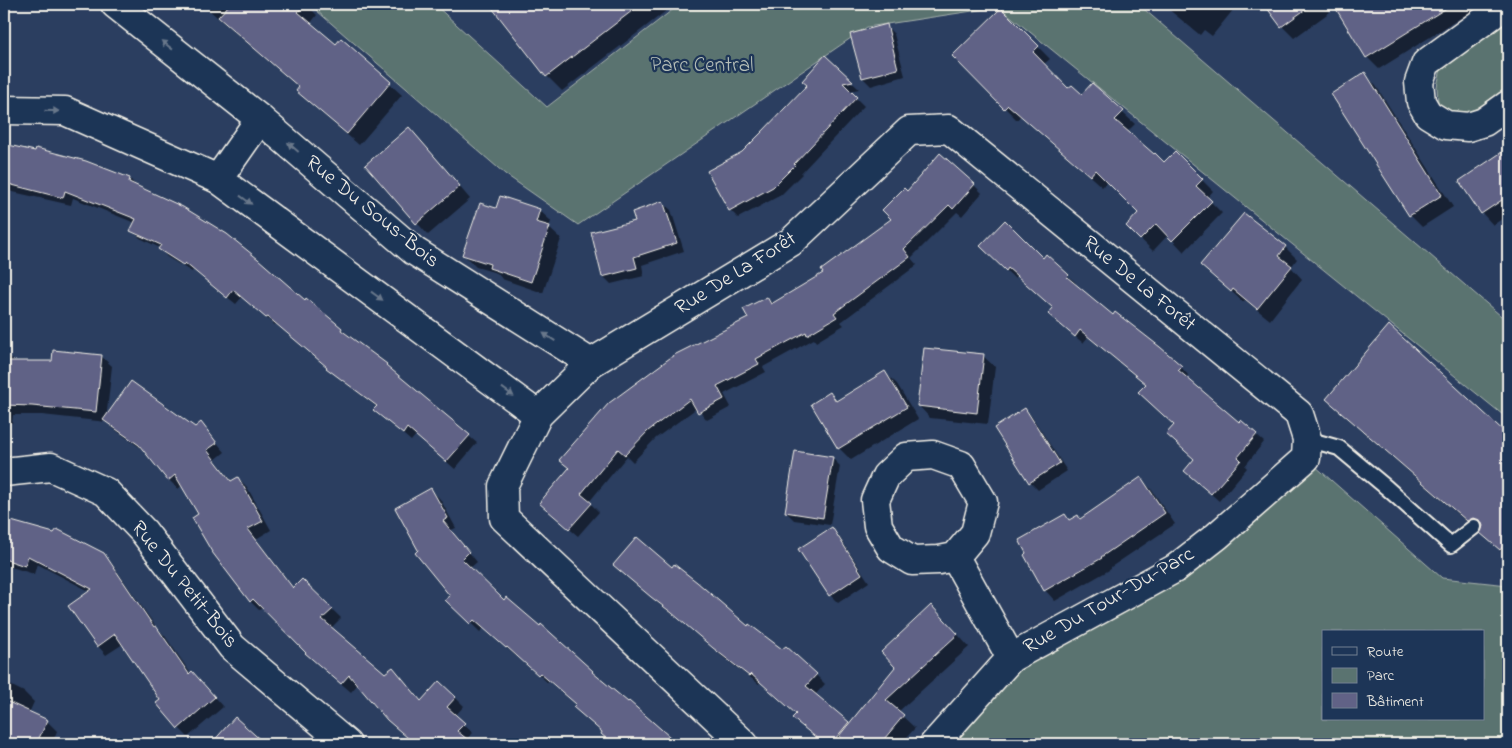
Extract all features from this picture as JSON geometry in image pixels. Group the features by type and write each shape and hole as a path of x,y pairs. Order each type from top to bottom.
{"street":[{"name":"Rue Du Sous-Bois","path":"115,4 260,119 414,251 590,363"},
{"path":"1507,4 1426,63 1418,82 1421,102 1424,108 1428,114 1446,125 1468,127 1484,122 1508,105"},
{"path":"4,110 65,111 218,179 538,414"},
{"path":"218,179 260,119"},
{"name":"Rue De La Forêt","path":"744,744 504,518 503,486 538,414 590,363 791,242 909,131 949,129 1303,426"},
{"name":"Rue Du Tour-Du-Parc","path":"934,744 1011,658 1176,568 1217,536 1306,458 1303,426"},
{"name":"Rue Du Petit-Bois","path":"4,472 51,467 106,492 144,532 232,647 347,744"},
{"name":"Rue Du Tour-Du-Parc","path":"955,557 1011,658"}],"lane":[{"path":"1303,426 1339,448 1451,545 1474,527"}],"green space":[{"name":"Parc Central","path":"309,4 434,4 547,107 680,4 1138,4 1508,322 1508,419 999,7 867,27 578,225 505,174"},
{"path":"1508,21 1508,86 1470,112 1454,114 1438,104 1437,86 1441,69"},
{"path":"1306,458 1442,578 1508,585 1508,744 934,744 1011,658 1176,568"}],"building":[{"path":"230,4 305,4 298,12 336,44 341,38 391,82 347,134 296,91 299,87 218,17"},
{"path":"489,4 641,4 546,77"},
{"path":"1264,4 1313,4 1281,27"},
{"path":"1333,4 1453,4 1366,58"},
{"path":"1001,8 1039,46 1033,52 1068,88 1072,85 1082,94 1092,83 1124,111 1115,120 1154,154 1164,162 1175,151 1203,179 1196,186 1212,201 1172,241 1156,224 1140,240 1126,226 1138,213 1095,170 1090,176 1008,105 1004,109 952,56"},
{"path":"887,24 898,69 862,78 850,34"},
{"path":"825,55 853,81 843,83 857,97 773,187 729,211 707,171 742,152 807,85 802,81"},
{"path":"1365,72 1442,195 1409,216 1331,94"},
{"path":"409,127 460,186 416,224 365,165"},
{"path":"4,144 35,151 36,148 86,161 130,178 129,182 183,207 227,234 305,300 306,298 342,328 341,330 387,364 470,435 446,462 407,428 403,434 373,410 377,406 326,368 268,317 266,318 233,290 227,298 185,263 183,265 158,249 161,245 130,231 136,219 65,191 63,198 4,183"},
{"path":"1508,148 1508,196 1481,214 1459,181"},
{"path":"940,153 975,184 953,209 949,205 904,249 910,257 834,313 837,317 807,335 806,332 756,359 759,364 717,386 724,399 698,413 690,399 648,431 625,455 618,449 581,494 592,503 569,529 539,503 569,468 559,460 609,403 674,355 748,318 743,309 767,297 771,304 823,273 821,270 891,219 882,210 904,188 907,191"},
{"path":"500,196 540,209 536,222 550,226 531,282 489,268 490,264 462,255 480,203 496,208"},
{"path":"663,201 677,243 634,257 637,268 602,277 591,232 635,221 632,212"},
{"path":"1244,213 1286,246 1279,256 1292,266 1257,309 1233,289 1231,292 1200,265"},
{"path":"1005,220 1043,258 1046,254 1069,275 1067,277 1113,315 1115,312 1160,347 1182,366 1178,370 1239,422 1241,420 1257,434 1238,457 1241,460 1211,494 1184,471 1194,459 1166,434 1174,425 1138,392 1146,384 1080,330 1075,337 1048,314 1053,308 1008,268 1006,271 980,246"},
{"path":"1389,325 1508,435 1508,540 1500,550 1480,533 1483,526 1481,521 1473,518 1467,521 1326,399"},
{"path":"924,348 984,354 977,413 917,406"},
{"path":"53,350 102,355 96,412 4,405 4,361 52,361"},
{"path":"885,371 907,407 838,449 811,404 830,392 836,401"},
{"path":"131,381 195,427 201,422 217,443 207,450 231,481 238,477 263,521 248,529 293,588 302,579 333,609 322,619 385,673 393,667 421,701 439,681 456,697 447,707 465,723 457,731 473,744 415,744 387,720 349,675 341,684 305,653 253,599 250,602 212,552 192,518 198,514 175,475 168,481 139,445 103,420"},
{"path":"1025,408 1060,463 1029,483 994,428"},
{"path":"795,451 833,457 823,518 785,512"},
{"path":"1141,477 1165,513 1102,558 1044,591 1024,555 1026,553 1019,540 1065,514 1069,520 1078,515 1080,519"},
{"path":"431,488 448,518 443,521 469,552 462,559 504,600 506,597 540,626 541,624 592,672 629,701 678,744 613,744 573,707 576,704 540,673 538,675 474,620 470,624 445,600 450,596 415,553 418,550 395,508"},
{"path":"4,519 54,533 57,529 104,553 154,627 156,626 189,674 192,671 215,697 178,729 156,703 160,700 115,634 97,647 68,606 92,589 28,556 25,566 4,559"},
{"path":"832,527 862,574 829,596 798,549"},
{"path":"637,537 672,567 674,564 697,582 748,626 749,624 782,649 786,646 817,674 806,686 849,722 831,744 824,744 792,718 796,714 751,674 749,676 713,648 613,565"},
{"path":"931,605 958,634 886,700 904,715 880,744 849,744 839,736 895,667 881,652"},
{"path":"4,700 48,720 36,744 4,744"},
{"path":"235,717 265,744 211,744"}]}
